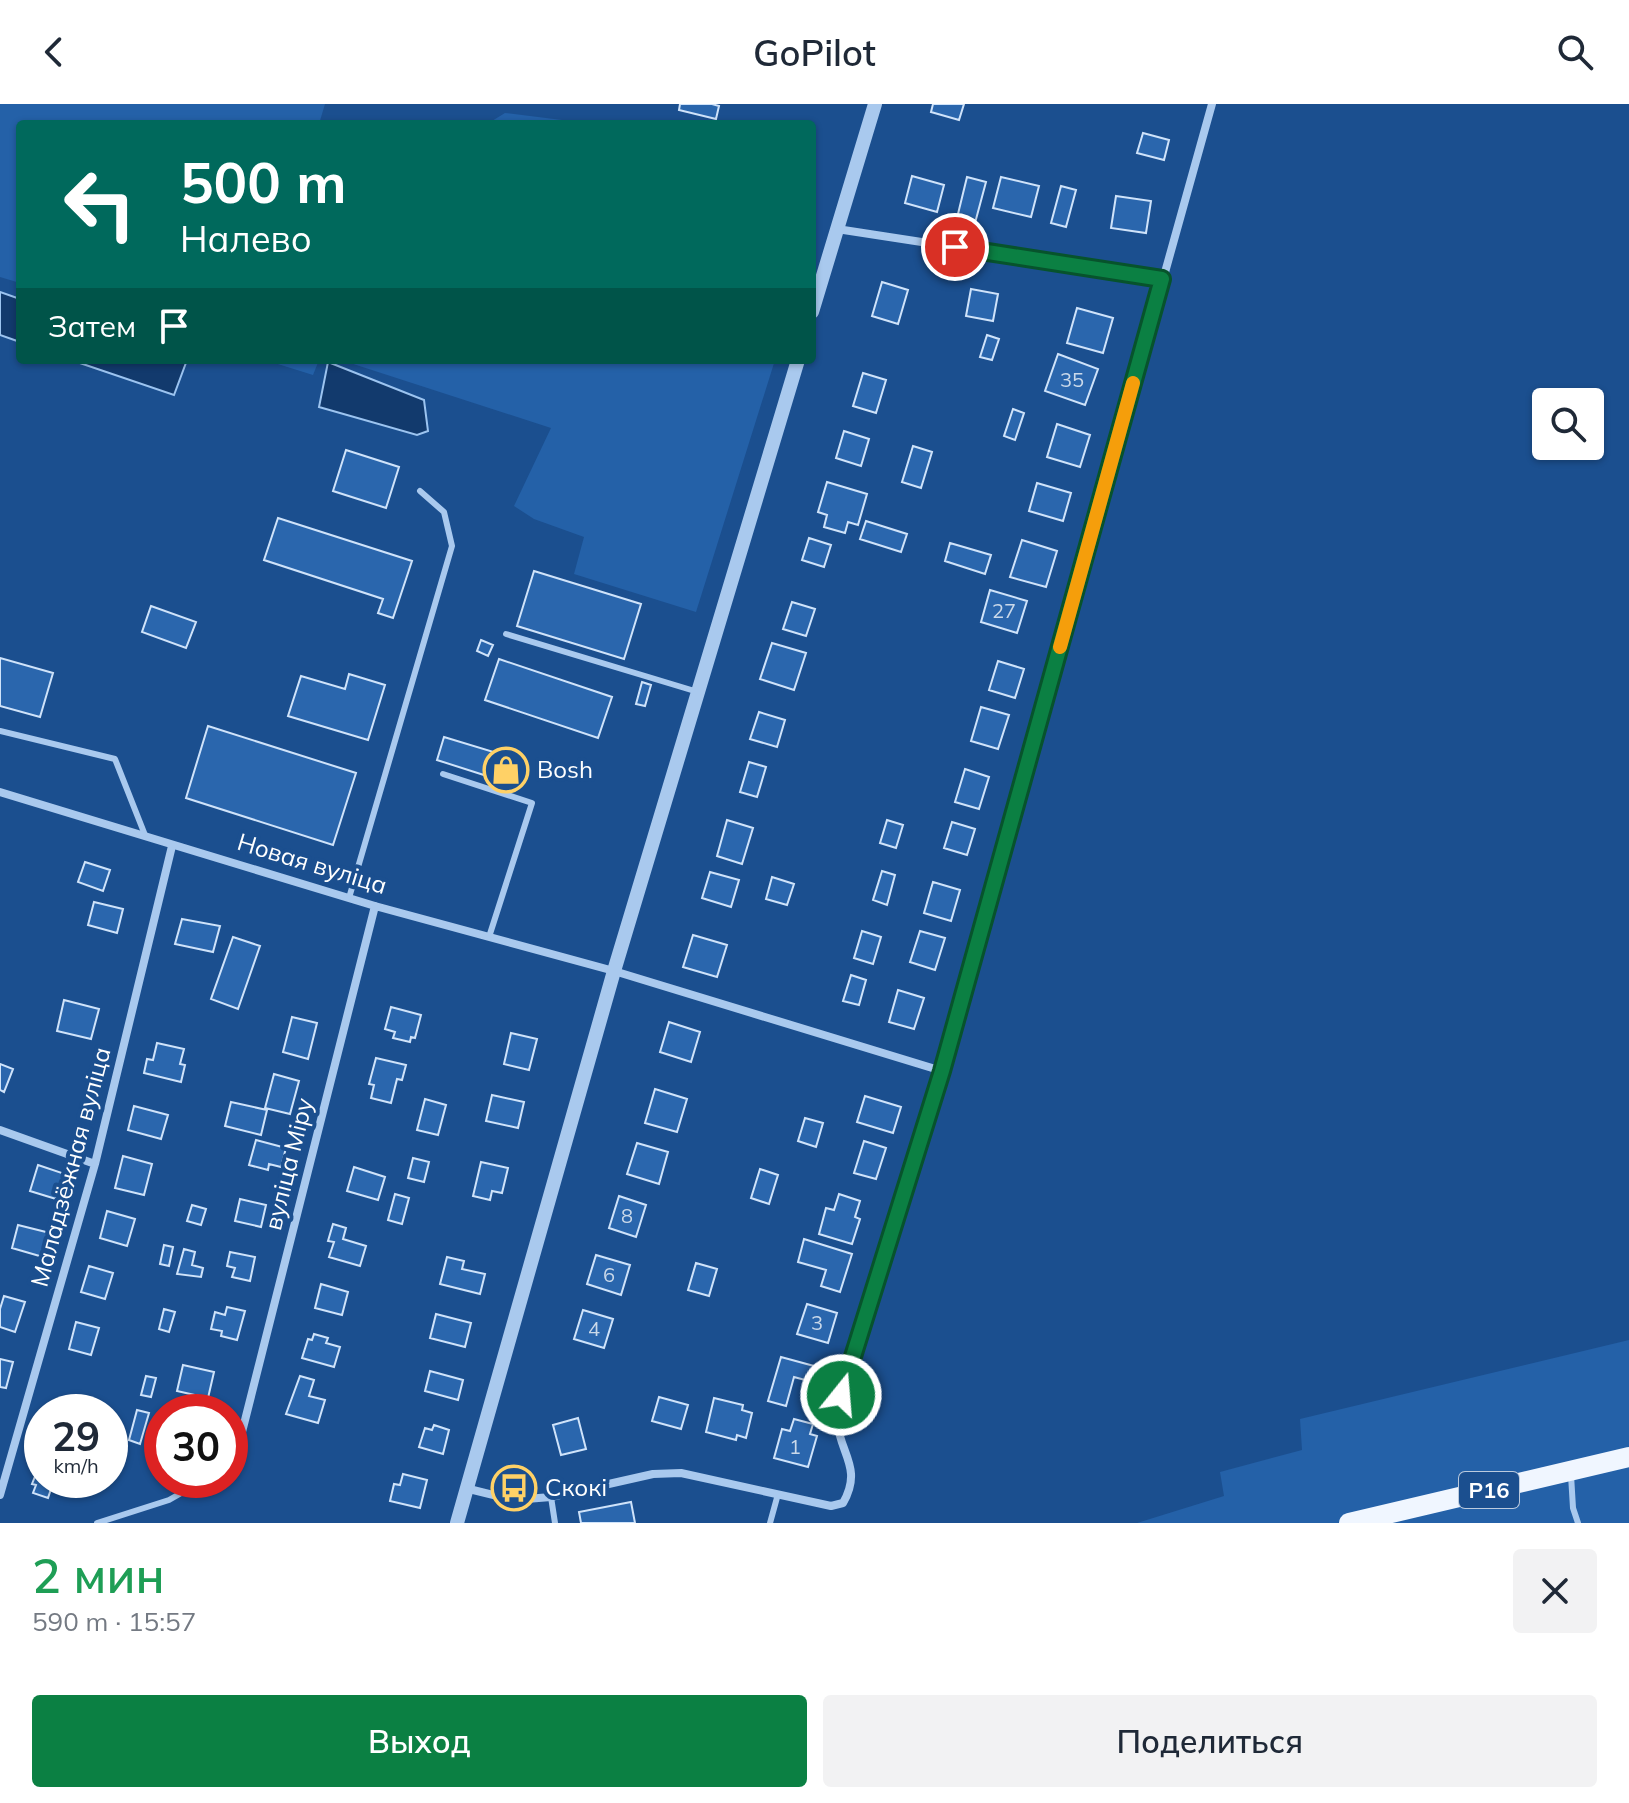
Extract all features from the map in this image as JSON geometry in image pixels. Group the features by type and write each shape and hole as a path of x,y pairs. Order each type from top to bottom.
{"main road":[{"name":"Р16","path":"1349,1523 1629,1457"}],"street":[{"path":"816,299 875,104"},
{"path":"465,1488 514,1500 551,1497 653,1474 681,1473 831,1506 843,1503 853,1480 837,1420 841,1395 942,1071 1212,104"},
{"path":"837,229 1162,279"},
{"path":"457,1523 614,971 797,364"},
{"name":"Новая вуліца","path":"0,792 172,846 375,906 614,971 942,1071"},
{"name":"Маладзёжная вуліца","path":"0,1495 95,1164 172,846"},
{"name":"вуліца Міру","path":"248,1408 375,906"},
{"path":"0,1130 95,1164"}],"lane":[{"path":"349,898 452,546 444,512 420,491"},
{"path":"506,634 698,692"},
{"path":"0,731 115,759 146,838"},
{"path":"443,774 532,803 489,937"},
{"path":"1571,1471 1573,1508 1578,1523"},
{"path":"770,1523 778,1494"},
{"path":"551,1497 555,1523"},
{"path":"97,1523 172,1498"}],"shaded area":[{"path":"0,104 325,104 320,120 16,120 16,282 0,277"},
{"path":"505,113 562,120 494,120"},
{"path":"0,292 16,298 16,341 0,335"},
{"path":"83,364 186,364 174,395"},
{"path":"278,364 317,364 313,375"},
{"path":"328,364 333,364 424,400 428,431 417,435 319,407"},
{"path":"353,364 774,364 696,612 574,574 584,537 534,519 514,506 551,428"},
{"path":"1629,1340 1629,1523 1137,1523 1224,1496 1220,1472 1302,1450 1300,1419"}],"building":[{"path":"680,104 719,106 716,119 679,110"},
{"path":"933,104 964,104 959,120 931,112"},
{"path":"1143,133 1169,140 1164,160 1137,153"},
{"path":"912,176 944,185 937,212 905,203"},
{"path":"967,177 986,182 975,223 957,218"},
{"path":"1001,177 1039,186 1031,217 993,208"},
{"path":"1061,186 1076,190 1066,227 1051,223"},
{"path":"1116,196 1151,201 1146,233 1111,228"},
{"path":"882,282 908,290 898,324 872,316"},
{"path":"971,289 998,294 993,321 966,316"},
{"path":"1077,308 1113,318 1103,353 1067,343"},
{"path":"987,335 999,339 992,360 980,357"},
{"path":"1058,354 1098,369 1085,405 1045,391"},
{"path":"863,373 886,380 876,413 853,406"},
{"path":"1013,409 1024,413 1015,440 1004,436"},
{"path":"1057,424 1090,435 1080,467 1047,457"},
{"path":"844,431 869,439 861,466 836,458"},
{"path":"913,446 932,452 921,488 902,482"},
{"path":"346,450 399,467 386,508 333,491"},
{"path":"827,482 867,494 858,525 848,522 845,533 824,527 827,515 818,512"},
{"path":"1037,483 1071,493 1063,521 1029,511"},
{"path":"278,518 412,561 393,618 378,613 383,599 264,560"},
{"path":"866,521 907,534 901,552 860,539"},
{"path":"809,538 831,545 824,567 802,560"},
{"path":"1022,540 1057,551 1046,587 1010,577"},
{"path":"950,543 991,555 985,574 945,561"},
{"path":"534,571 641,604 624,659 517,626"},
{"path":"990,590 1027,601 1017,633 981,622"},
{"path":"792,602 815,609 806,636 783,629"},
{"path":"151,606 196,622 186,648 142,632"},
{"path":"481,640 493,645 488,656 477,651"},
{"path":"772,643 806,653 794,690 760,679"},
{"path":"0,658 53,673 40,717 0,706"},
{"path":"499,659 612,697 598,738 485,700"},
{"path":"998,661 1024,669 1015,698 989,690"},
{"path":"349,674 385,685 368,740 288,716 301,676 345,689"},
{"path":"642,682 651,685 645,706 636,704"},
{"path":"981,707 1009,715 998,749 971,741"},
{"path":"759,712 785,720 777,747 750,739"},
{"path":"208,726 356,773 333,845 186,798"},
{"path":"444,737 523,761 515,785 437,760"},
{"path":"749,762 766,767 757,797 740,792"},
{"path":"965,769 989,777 979,809 955,802"},
{"path":"727,820 753,828 742,864 717,856"},
{"path":"887,820 903,825 896,848 880,843"},
{"path":"952,822 975,829 967,855 944,848"},
{"path":"85,862 110,870 103,891 78,882"},
{"path":"882,871 895,875 887,905 873,900"},
{"path":"710,872 739,880 731,907 702,898"},
{"path":"772,877 794,884 787,905 766,899"},
{"path":"933,882 960,890 951,921 924,913"},
{"path":"94,902 123,909 117,933 88,925"},
{"path":"182,919 220,926 213,952 175,944"},
{"path":"862,931 881,937 873,964 854,958"},
{"path":"920,931 945,938 935,970 910,962"},
{"path":"693,935 727,945 717,977 683,967"},
{"path":"233,937 260,946 238,1009 211,999"},
{"path":"851,975 866,980 859,1005 843,1001"},
{"path":"898,990 924,998 914,1029 889,1022"},
{"path":"64,1000 99,1009 91,1039 57,1031"},
{"path":"391,1007 421,1015 415,1038 411,1037 410,1042 393,1038 395,1032 385,1029"},
{"path":"292,1017 317,1023 308,1059 283,1052"},
{"path":"669,1022 700,1032 691,1062 660,1052"},
{"path":"511,1033 537,1039 529,1070 504,1064"},
{"path":"157,1043 184,1049 180,1064 185,1065 181,1082 144,1073 147,1059 153,1060"},
{"path":"376,1058 406,1065 402,1080 397,1079 391,1103 371,1098 374,1085 369,1084"},
{"path":"0,1064 13,1069 4,1092 0,1090"},
{"path":"274,1074 299,1081 290,1114 265,1108"},
{"path":"655,1089 687,1099 677,1132 645,1123"},
{"path":"492,1095 524,1102 518,1128 486,1121"},
{"path":"865,1096 901,1107 893,1133 857,1122"},
{"path":"425,1099 446,1105 438,1135 417,1130"},
{"path":"231,1102 267,1110 261,1135 225,1126"},
{"path":"134,1106 168,1115 161,1139 128,1130"},
{"path":"805,1118 823,1123 816,1147 798,1141"},
{"path":"256,1140 286,1148 281,1167 269,1164 268,1170 249,1165"},
{"path":"864,1141 886,1148 876,1179 854,1173"},
{"path":"637,1143 668,1152 659,1184 627,1174"},
{"path":"123,1156 152,1164 144,1195 115,1188"},
{"path":"413,1158 429,1162 424,1182 408,1178"},
{"path":"481,1162 508,1168 502,1193 492,1191 490,1200 473,1196"},
{"path":"38,1165 65,1174 56,1199 30,1191"},
{"path":"354,1167 385,1177 378,1200 347,1191"},
{"path":"760,1169 778,1175 769,1204 751,1198"},
{"path":"395,1194 409,1198 402,1224 388,1220"},
{"path":"839,1194 860,1201 855,1217 860,1219 852,1244 819,1234 826,1208 834,1210"},
{"path":"619,1196 646,1205 636,1237 609,1228"},
{"path":"240,1199 266,1205 261,1227 235,1221"},
{"path":"192,1205 206,1209 201,1225 187,1221"},
{"path":"107,1211 135,1219 127,1246 100,1238"},
{"path":"333,1224 346,1228 343,1239 366,1246 360,1266 329,1257 334,1242 328,1241"},
{"path":"18,1225 50,1233 43,1257 12,1248"},
{"path":"804,1239 852,1254 840,1292 821,1286 826,1270 798,1262"},
{"path":"164,1245 173,1247 169,1266 160,1264"},
{"path":"184,1249 195,1252 192,1265 203,1268 201,1277 177,1274"},
{"path":"230,1252 255,1257 250,1281 232,1277 235,1268 227,1266"},
{"path":"596,1255 630,1265 621,1295 587,1284"},
{"path":"447,1257 464,1261 462,1269 485,1274 480,1294 440,1284"},
{"path":"696,1263 717,1269 709,1296 688,1290"},
{"path":"89,1266 113,1273 105,1299 81,1292"},
{"path":"321,1284 348,1292 342,1315 315,1308"},
{"path":"4,1296 25,1302 15,1332 0,1327"},
{"path":"807,1304 837,1313 828,1343 797,1334"},
{"path":"227,1307 245,1311 237,1340 221,1336 222,1331 211,1329 215,1312 225,1315"},
{"path":"164,1309 175,1312 169,1332 159,1329"},
{"path":"583,1310 613,1319 604,1348 574,1339"},
{"path":"436,1314 471,1323 465,1347 430,1338"},
{"path":"76,1322 99,1328 91,1355 69,1349"},
{"path":"314,1334 328,1338 326,1343 340,1347 334,1367 302,1358 308,1339 312,1340"},
{"path":"781,1357 814,1366 809,1381 794,1377 786,1406 768,1401"},
{"path":"0,1359 13,1362 6,1388 0,1387"},
{"path":"183,1365 214,1372 209,1394 177,1391"},
{"path":"430,1371 463,1380 458,1400 425,1391"},
{"path":"146,1376 156,1378 152,1394 141,1395"},
{"path":"300,1376 314,1380 309,1396 325,1400 318,1423 286,1414"},
{"path":"659,1397 688,1405 681,1429 652,1421"},
{"path":"714,1398 743,1405 742,1410 752,1413 746,1438 737,1435 736,1440 706,1432"},
{"path":"137,1410 144,1412 140,1444 129,1440"},
{"path":"578,1418 586,1449 561,1455 553,1425"},
{"path":"794,1419 813,1424 810,1434 817,1436 808,1467 774,1458 782,1429 790,1431"},
{"path":"434,1425 449,1430 443,1454 419,1447 425,1428 432,1430"},
{"path":"403,1474 427,1480 420,1508 390,1501 394,1484 400,1485"},
{"path":"631,1502 635,1523 581,1523 579,1512"}],"slow traffic":[{"path":"1060,647 1133,383"}],"place":[{"name":"Bosh","path":"506,770"},
{"name":"Скокі","path":"514,1488"}],"route":[{"path":"841,1395 942,1071 1162,279 955,247"}]}
